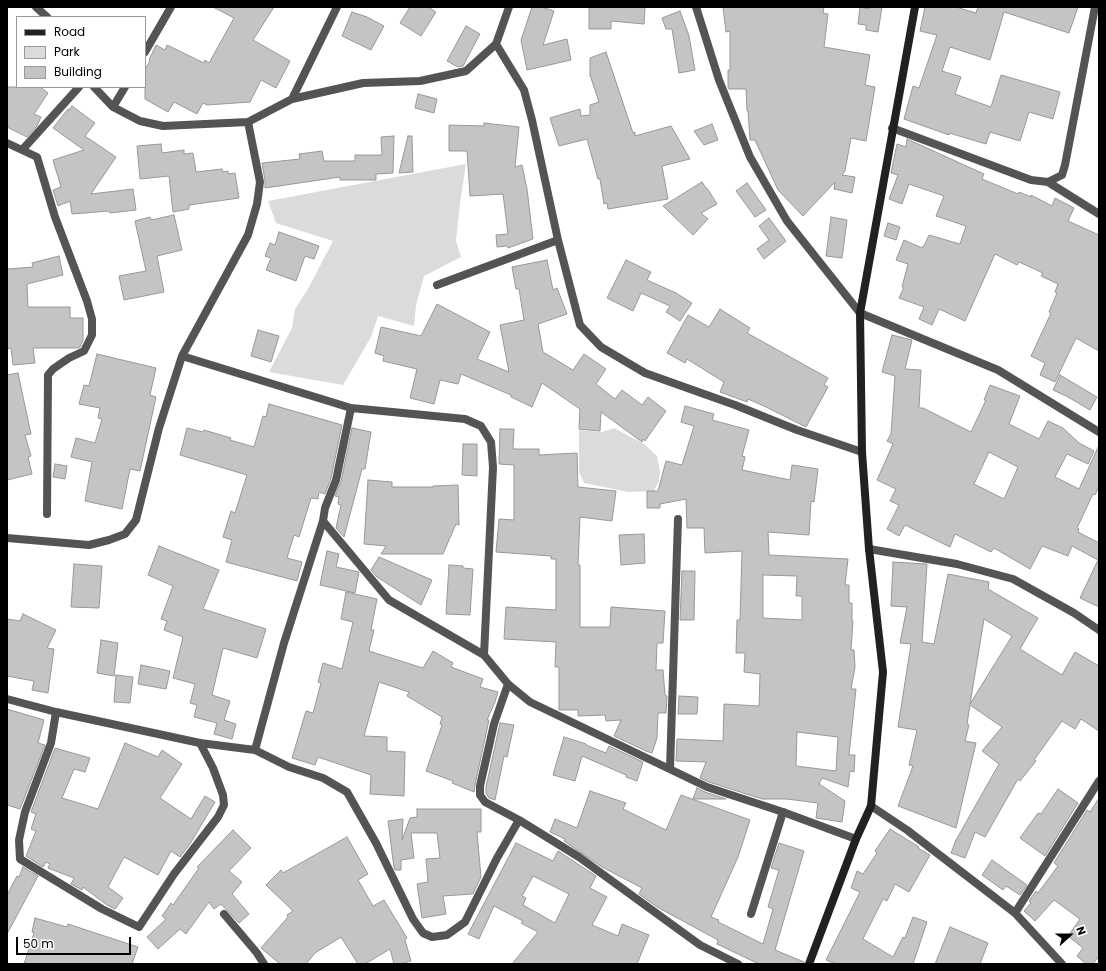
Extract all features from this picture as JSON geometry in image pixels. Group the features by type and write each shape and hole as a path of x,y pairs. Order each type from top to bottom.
{"street":[{"path":"36,7 46,16"},
{"path":"146,50 171,7"},
{"path":"292,99 337,7"},
{"path":"95,88 113,107 140,121 163,126 248,122 292,99 363,83 420,81 466,71 496,44 509,7"},
{"path":"696,7 719,80 750,157 787,221 860,313 998,370 1099,432"},
{"path":"809,964 856,839 871,806 883,672 869,549 862,452 860,313 892,128 915,7"},
{"path":"1048,182 1062,175 1066,165 1095,7"},
{"path":"496,44 524,90 558,240 580,325 601,347 646,373 735,405 797,430 862,452"},
{"path":"23,149 78,88"},
{"path":"113,107 124,88"},
{"path":"7,538 89,545 125,534 136,520 159,428 182,356 248,235 258,204 260,182 248,122"},
{"path":"892,128 1031,180 1048,182 1099,214"},
{"path":"7,143 23,149 37,157 55,217 87,300 92,318 92,335 84,351 69,358 53,369 48,375 47,514"},
{"path":"437,285 558,240"},
{"path":"182,356 350,408 465,419 481,426 491,442 493,467 484,655"},
{"path":"255,750 284,643 323,521 325,508 336,480 350,408"},
{"path":"670,769 678,519"},
{"path":"323,521 388,600 484,655 508,684 530,702 707,787 783,812 856,839"},
{"path":"869,549 957,564 1013,580 1074,613 1099,630"},
{"path":"508,684 494,724 480,786 480,795 485,802 519,820 579,857 700,945 738,964"},
{"path":"7,699 56,712 200,743 255,750 289,766 323,778 347,792 376,843 412,919 423,933 432,937 447,935 465,922 497,858 519,820"},
{"path":"56,712 51,743 25,812 19,840 20,859 102,909 140,927 174,874 218,817 224,805 223,795 218,781 200,743"},
{"path":"1015,912 1099,781"},
{"path":"871,806 907,830 1015,912 1062,964"},
{"path":"751,914 783,812"},
{"path":"224,914 257,953 264,964"}],"green space":[{"path":"466,164 456,241 461,257 424,276 416,305 414,326 378,316 371,337 343,385 269,372 292,328 295,309 309,287 333,241 276,223 268,201"},
{"path":"614,428 644,444 657,456 660,472 659,481 654,491 628,492 584,483 579,472 579,430 602,432"}],"building":[{"path":"213,7 274,7 253,40 290,61 276,88 261,80 250,102 207,105 203,103 197,114 174,102 168,112 145,99 146,67 156,45 165,50 167,45 204,63 205,60 209,63 234,18"},
{"path":"410,7 428,7 436,12 421,36 400,23"},
{"path":"532,7 542,7 554,11 543,45 567,39 571,60 527,70 521,40"},
{"path":"589,7 645,7 644,24 611,21 611,29 589,29"},
{"path":"723,7 824,7 823,13 828,14 824,47 870,55 865,85 875,87 866,141 851,138 845,171 842,175 855,177 852,193 834,189 835,182 803,216 778,190 755,140 750,140 746,89 729,89 728,87 728,70 730,70 730,31 726,32"},
{"path":"860,7 869,9 869,7 882,7 878,32 866,30 866,25 858,24"},
{"path":"925,7 956,7 976,13 978,7 1078,7 1069,33 1004,12 990,60 950,47 942,71 961,77 955,94 991,107 1001,75 1060,92 1053,119 1029,112 1020,141 990,132 986,144 949,133 949,135 904,119 913,86 919,88 937,35 920,31"},
{"path":"680,11 689,36 695,70 679,73 672,29 666,29 662,18"},
{"path":"352,12 367,17 384,26 371,50 342,36"},
{"path":"466,26 480,34 463,66 458,67 447,61"},
{"path":"606,52 633,133 635,132 635,136 671,126 690,159 662,166 668,199 608,209 607,203 604,204 600,179 598,179 587,139 559,146 550,118 580,109 581,116 590,115 590,105 599,102 590,75 590,58"},
{"path":"7,87 41,88 48,93 34,114 41,117 37,126 27,137 7,127"},
{"path":"418,94 437,99 434,113 415,108"},
{"path":"72,106 95,123 85,136 116,157 91,194 133,189 136,210 110,213 109,211 72,214 70,201 58,206 53,190 61,187 53,160 84,150 53,128"},
{"path":"484,123 519,127 515,167 522,165 527,189 533,239 508,248 507,246 497,247 496,235 508,234 503,194 470,196 467,151 449,151 449,125 484,126"},
{"path":"712,124 718,140 704,145 694,131"},
{"path":"394,136 393,173 376,174 376,180 340,180 340,177 265,188 262,163 300,159 299,154 322,151 324,161 355,161 355,155 382,155 381,137"},
{"path":"408,136 412,136 413,172 399,173"},
{"path":"907,139 984,174 982,179 1018,194 1019,192 1031,197 1031,195 1052,206 1055,198 1074,208 1068,221 1099,235 1099,351 1076,338 1055,382 1040,375 1045,363 1031,356 1051,313 1049,312 1057,293 1055,292 1058,284 1041,276 1043,273 1019,262 1017,265 995,254 965,321 939,309 932,325 919,319 924,307 899,298 904,287 902,287 908,264 896,260 904,240 922,248 929,235 960,244 966,226 936,216 944,196 909,184 902,204 889,199 898,175 891,173 897,144 906,147"},
{"path":"161,144 162,153 184,150 184,154 193,153 196,172 222,169 223,172 228,171 228,174 235,173 239,198 189,205 189,209 173,212 169,176 140,179 137,146"},
{"path":"702,182 717,204 701,213 708,219 693,235 663,206"},
{"path":"747,183 766,210 755,217 736,191"},
{"path":"174,215 182,250 157,256 164,292 124,300 119,276 146,271 135,221 150,217 151,220"},
{"path":"831,217 847,220 842,258 826,256"},
{"path":"769,218 786,241 764,259 757,249 769,240 759,226"},
{"path":"888,223 900,227 896,240 884,236"},
{"path":"279,232 319,246 314,259 305,256 296,281 266,270 271,258 265,256 270,243 275,245"},
{"path":"59,256 63,275 27,284 28,307 70,307 70,318 83,318 83,340 78,348 33,348 35,363 13,365 11,348 7,349 7,269 33,267 32,263"},
{"path":"547,260 553,290 557,288 567,314 538,324 543,352 573,370 584,354 606,369 596,384 615,399 622,390 642,405 648,397 666,411 645,441 643,439 642,442 601,412 600,431 579,429 580,409 542,383 532,407 511,397 511,395 461,374 458,384 440,380 434,404 410,398 417,369 383,361 384,356 375,353 381,327 421,336 437,304 490,332 477,359 509,372 500,325 524,320 519,289 516,289 512,267"},
{"path":"626,260 651,272 647,280 676,293 692,303 680,321 666,312 670,306 641,293 633,311 607,298"},
{"path":"720,309 750,328 747,333 828,378 824,385 828,387 806,427 748,399 747,402 720,392 724,382 687,359 685,363 667,353 688,315 709,327"},
{"path":"258,330 279,336 271,362 251,356"},
{"path":"892,335 912,340 905,369 921,370 919,408 923,408 971,432 986,400 984,400 990,385 1020,396 1009,424 1039,439 1048,421 1063,428 1079,443 1094,451 1088,464 1067,454 1055,477 1079,489 1099,445 1099,486 1095,495 1093,494 1077,528 1079,529 1078,532 1099,543 1099,607 1080,598 1098,560 1072,546 1068,556 1042,546 1030,569 994,548 991,552 955,534 950,547 905,525 899,536 887,529 899,505 890,501 896,489 877,480 893,444 887,441 891,434 895,376 882,372","holes":["989,452 1018,467 1004,499 974,484"]},
{"path":"97,354 156,368 150,395 156,397 140,471 130,469 122,509 85,501 92,462 71,457 76,438 95,443 102,419 98,418 100,408 79,404 84,385 89,386"},
{"path":"18,373 31,434 25,435 31,456 28,457 32,474 7,480 7,375"},
{"path":"1060,375 1097,397 1090,410 1053,390"},
{"path":"269,404 342,425 331,478 325,494 319,492 318,499 311,498 299,537 294,535 287,558 302,562 297,581 226,562 232,540 223,537 231,511 235,513 247,475 180,455 187,428 203,432 204,430 254,447 263,416 266,417"},
{"path":"685,406 714,414 712,420 749,430 742,456 745,457 742,470 790,480 792,465 818,469 814,502 811,501 809,535 768,532 769,555 848,559 845,585 849,585 849,603 852,603 853,621 851,650 854,650 855,667 851,689 856,689 849,755 855,755 854,772 850,771 848,787 822,778 819,784 845,801 842,822 816,818 818,803 787,799 762,799 700,778 706,762 676,761 677,739 723,741 724,704 759,706 760,674 744,672 745,653 736,653 737,620 740,620 742,551 705,553 704,528 687,528 686,499 660,504 660,508 647,508 647,491 658,491 666,461 682,465 694,426 681,422","holes":["763,575 797,576 796,596 802,596 802,620 763,618","797,732 838,737 836,771 796,766"]},
{"path":"352,428 371,432 365,469 362,469 344,537 336,528 341,505 338,504 339,497 335,496 341,481"},
{"path":"500,429 514,429 513,449 539,449 539,455 577,453 578,487 616,491 612,521 580,517 578,565 580,565 580,627 610,627 611,607 665,611 663,643 657,643 656,670 663,670 665,695 667,696 666,713 658,713 657,738 652,753 614,736 621,720 606,721 605,715 578,716 578,710 559,710 559,667 555,667 556,642 504,639 506,607 556,610 556,559 551,559 551,556 496,552 499,519 514,520 514,465 499,464"},
{"path":"463,444 477,444 477,476 462,475"},
{"path":"55,464 67,466 65,479 53,477"},
{"path":"368,480 392,482 392,487 433,487 458,485 459,525 456,524 443,554 381,554 386,546 364,544"},
{"path":"644,534 645,563 621,565 619,535"},
{"path":"159,546 219,570 203,609 266,629 257,658 223,648 212,695 230,701 224,720 236,724 232,739 214,734 217,723 194,717 197,705 190,703 195,684 173,678 183,637 164,630 167,621 161,619 173,586 148,575"},
{"path":"327,551 339,554 336,567 359,572 355,593 320,585"},
{"path":"379,557 432,580 421,605 377,577 371,570"},
{"path":"893,562 927,564 922,642 934,644 948,574 989,582 988,589 1038,618 1020,649 1062,675 1075,652 1099,666 1099,731 1081,719 1075,729 1062,721 1034,760 1036,761 1020,781 1018,779 985,837 975,832 965,858 951,853 956,840 999,764 982,751 1002,727 970,705 967,724 969,725 965,741 976,743 956,828 898,806 913,766 909,765 917,730 898,727 911,644 900,643 907,607 891,606","holes":["984,619 1012,636 970,704"]},
{"path":"74,564 102,566 99,608 71,607"},
{"path":"449,565 463,566 463,568 473,569 470,615 446,614"},
{"path":"682,571 695,571 694,620 680,620"},
{"path":"346,592 377,599 371,630 374,630 369,651 423,668 433,651 453,663 451,667 483,679 480,687 498,692 487,720 489,720 474,792 452,783 453,781 426,771 442,725 440,724 442,717 407,696 409,692 379,682 364,736 387,737 387,751 405,752 404,796 370,794 371,775 318,757 315,765 292,758 306,711 313,713 321,683 318,682 323,663 342,669 353,622 341,619"},
{"path":"23,614 56,630 47,648 54,649 48,693 32,690 34,681 7,676 7,619 20,621"},
{"path":"101,640 118,643 114,676 97,673"},
{"path":"141,665 170,671 166,689 138,684"},
{"path":"116,675 133,677 130,703 114,702"},
{"path":"679,696 698,697 697,714 678,714"},
{"path":"7,709 44,720 38,743 45,745 20,809 7,805"},
{"path":"500,723 514,725 507,757 504,756 495,800 489,798 486,793 486,787"},
{"path":"564,737 586,744 606,753 609,746 643,762 637,781 582,756 575,781 553,775"},
{"path":"125,743 158,757 162,750 182,764 160,798 191,819 205,796 215,802 190,844 180,857 171,851 158,875 124,857 108,887 123,898 115,909 107,905 83,887 82,890 71,884 74,878 48,868 50,864 46,862 43,867 26,856 36,831 31,829 36,814 31,812 55,748 90,758 85,772 74,769 62,798 98,809"},
{"path":"697,788 705,792 726,799 693,799"},
{"path":"1058,789 1078,803 1045,856 1020,838 1038,813 1041,814"},
{"path":"590,791 626,803 623,809 666,830 681,795 750,820 738,857 711,917 719,920 718,922 763,944 773,909 768,907 779,870 771,868 779,843 804,851 775,950 804,962 804,964 759,964 717,944 718,940 657,907 639,894 642,888 602,867 564,841 565,839 550,832 555,819 577,828"},
{"path":"1099,798 1099,956 1093,964 1086,964 1077,956 1083,948 1068,936 1080,919 1054,900 1035,921 1024,911 1031,903 1029,901 1036,891 1038,893 1058,866 1054,863 1087,810 1090,812"},
{"path":"417,809 481,809 481,832 477,832 481,877 473,894 443,896 446,914 422,918 417,884 428,882 426,859 440,858 437,833 411,833 414,858 401,860 401,870 395,870 388,821 403,819 402,840 410,818 417,817"},
{"path":"890,829 930,855 909,892 895,884 887,901 883,899 863,939 893,957 903,937 905,938 913,917 927,922 913,964 836,964 826,960 860,892 851,888 857,871 863,874 877,853 875,851"},
{"path":"233,830 251,848 229,871 242,882 232,894 249,914 239,923 221,904 214,909 209,902 186,934 180,929 158,949 147,937 166,919 162,916 171,903 173,905 199,868 197,867"},
{"path":"347,837 368,874 358,880 373,906 384,900 407,938 405,940 411,961 394,964 390,949 365,964 358,964 341,937 315,953 306,964 280,964 261,948 288,917 287,915 293,911 266,885 281,870 283,873"},
{"path":"516,843 553,861 558,851 596,876 590,888 607,897 592,925 618,936 622,924 649,935 637,964 512,964 538,932 521,923 523,921 494,906 479,939 468,934","holes":["533,876 569,894 555,923 523,905 526,898 522,896"]},
{"path":"992,860 1027,885 1020,895 1006,886 1003,890 982,875"},
{"path":"23,867 38,876 7,934 7,895 17,876 19,877"},
{"path":"35,918 67,927 68,924 138,947 132,964 24,964 34,933 32,932"},
{"path":"950,927 988,943 980,964 935,964"}]}
